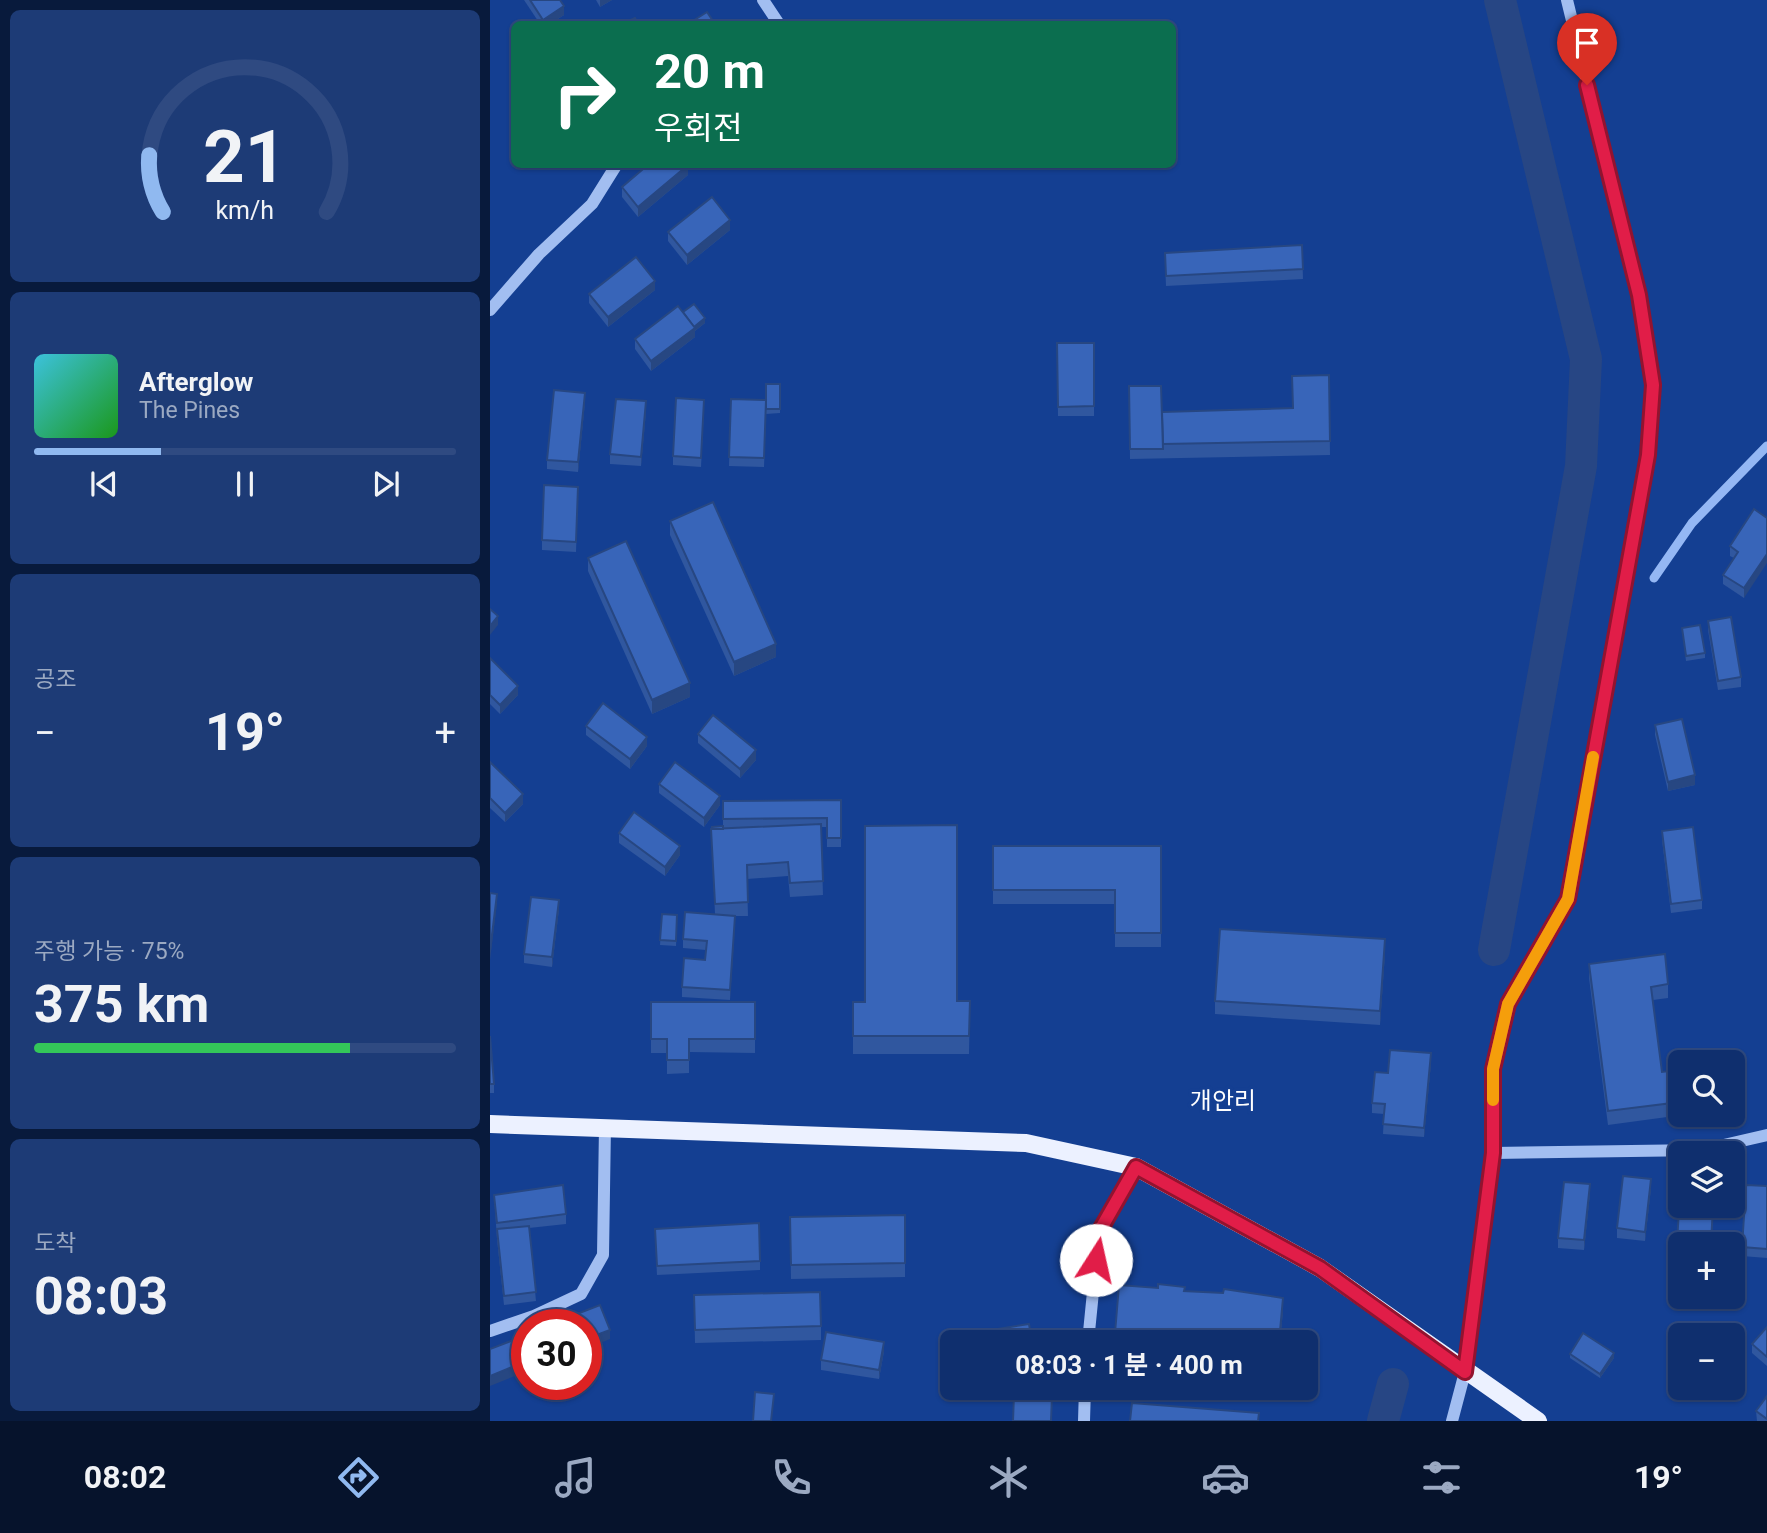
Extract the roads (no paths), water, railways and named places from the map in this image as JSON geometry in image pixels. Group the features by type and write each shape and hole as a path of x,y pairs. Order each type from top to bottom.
{"main road":[{"path":"490,1124 1026,1143 1136,1167 1320,1268 1538,1421"}],"street":[{"path":"763,0 777,21"},
{"path":"1452,1421 1465,1372 1493,1153 1493,1069 1508,1004 1568,899 1648,455 1652,397 1639,295 1567,0"},
{"path":"490,310 539,254 592,204 614,168"},
{"path":"490,1331 534,1316 581,1294 603,1255 605,1126"},
{"path":"1493,1153 1702,1150 1767,1136"},
{"path":"1089,1330 1099,1232 1136,1167"},
{"path":"1084,1421 1085,1400"}],"waterway":[{"path":"1494,950 1581,466 1586,359 1500,0"},
{"path":"1654,578 1692,523 1767,446"},
{"path":"1383,1421 1393,1384"}],"district":[{"name":"개안리","path":"1223,1101"}]}
